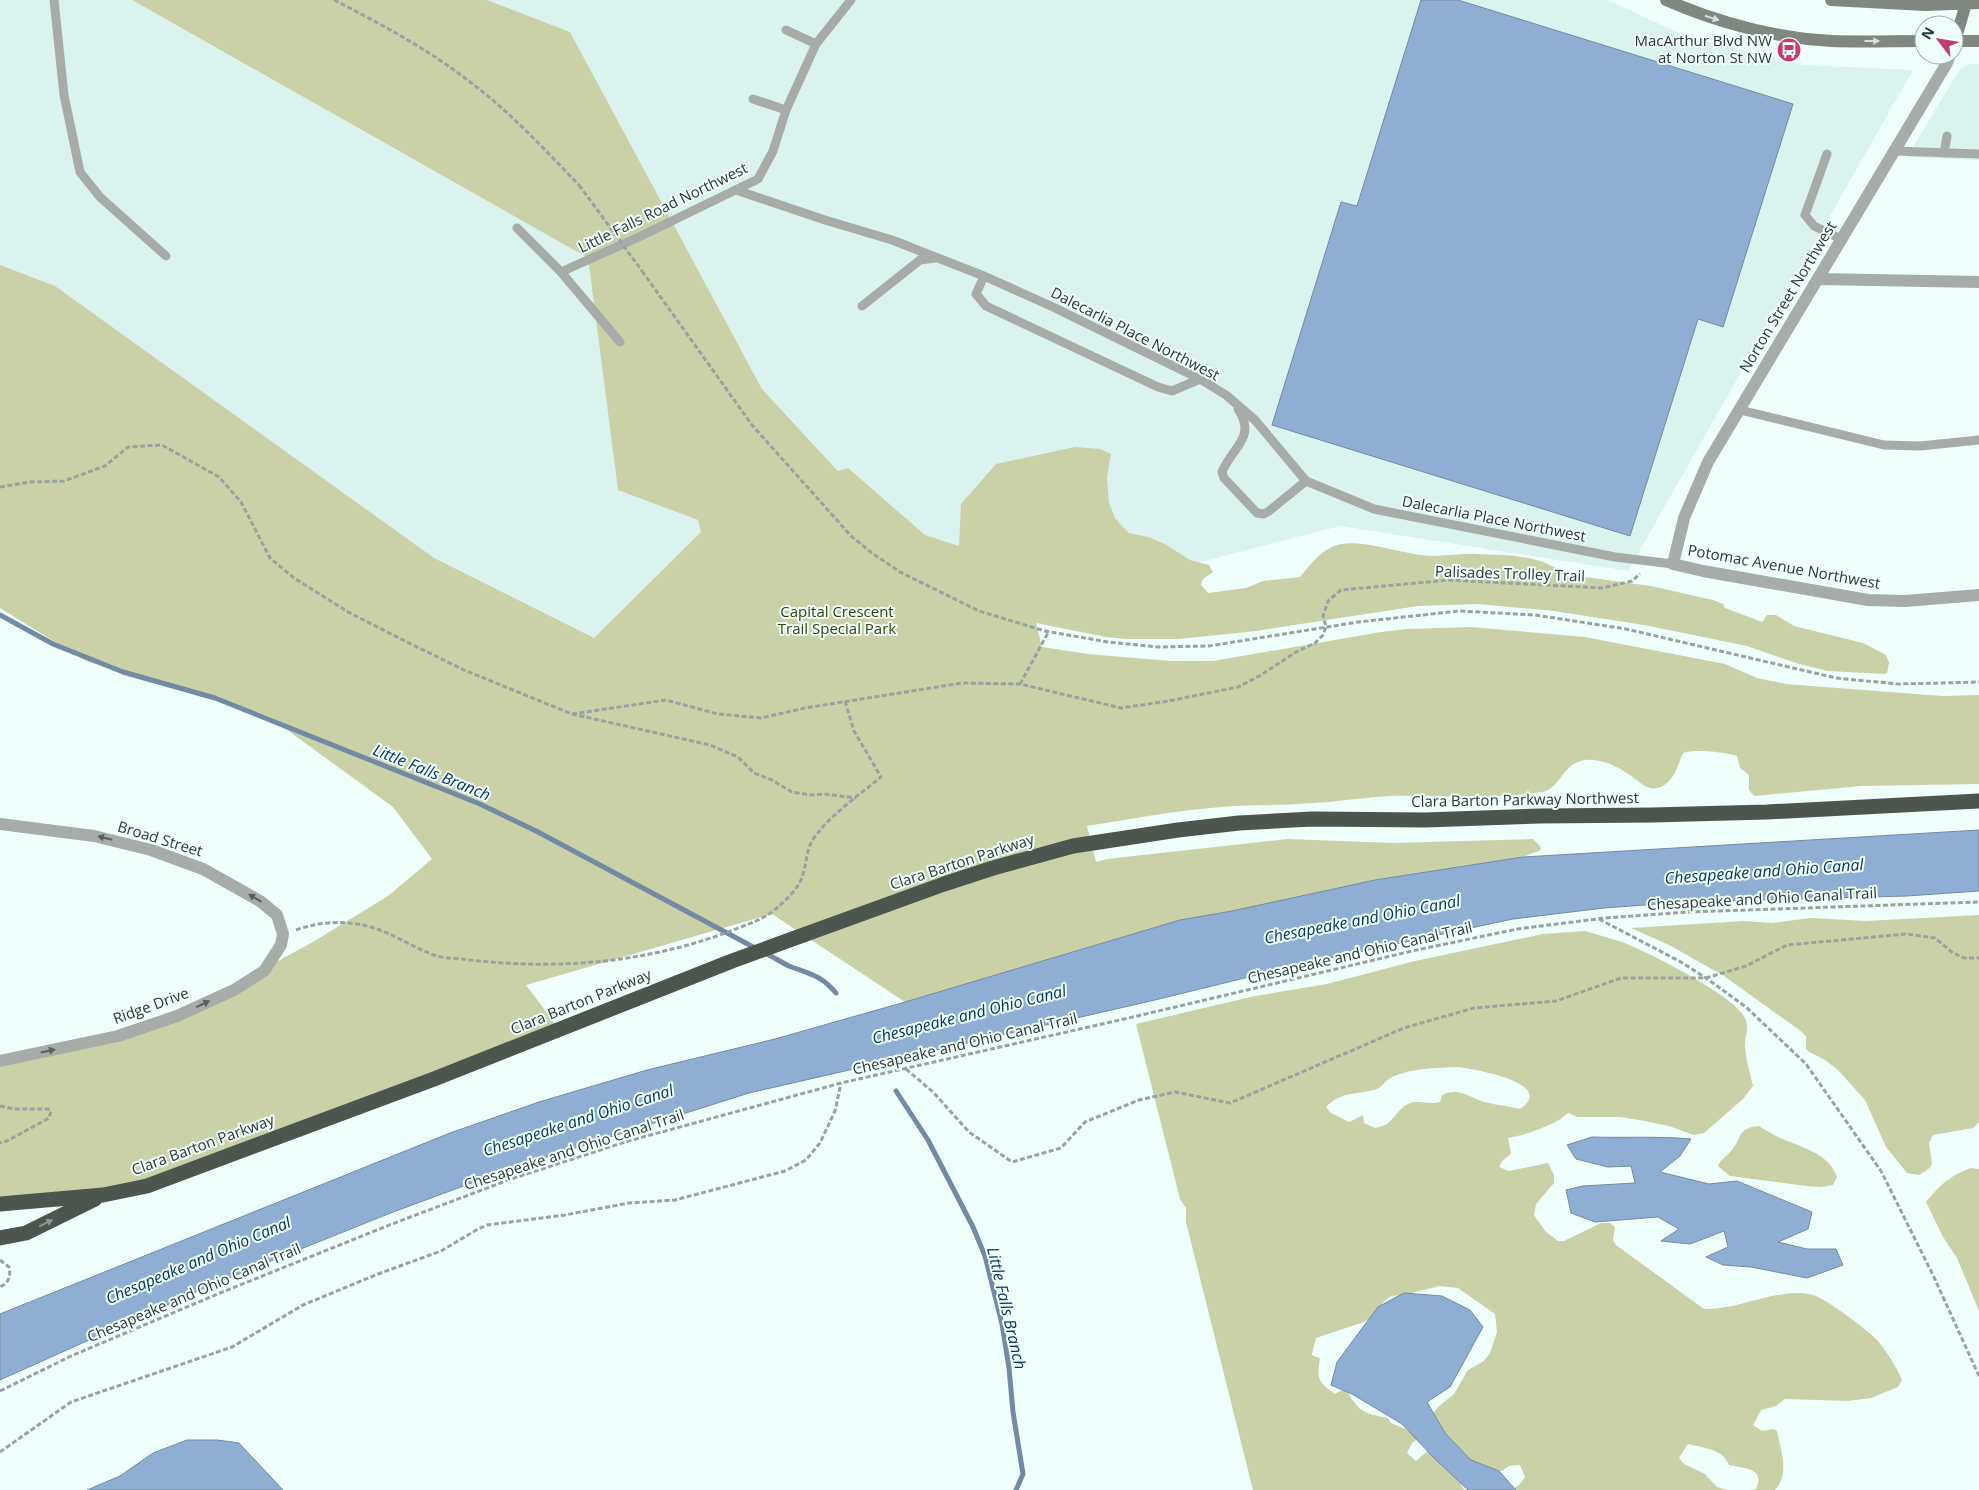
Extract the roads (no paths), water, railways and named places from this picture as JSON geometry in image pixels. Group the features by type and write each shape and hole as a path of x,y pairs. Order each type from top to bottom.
{"highway":[{"name":"Clara Barton Parkway Northwest","path":"1073,846 1239,823 1312,819 1425,820 1767,812 1979,801"},
{"name":"Clara Barton Parkway","path":"0,1204 103,1196 147,1186 434,1079 732,961 944,884 993,868 1073,846"},
{"name":"Clara Barton Parkway","path":"0,1238 26,1233 103,1196"}],"main road":[{"path":"1666,0 1693,12 1739,27 1798,38 1832,41 1914,41"},
{"path":"1831,0 1925,5 1966,1 1979,3"},
{"path":"1962,15 1966,1"},
{"path":"1964,42 1979,42"}],"street":[{"name":"Norton Street Northwest","path":"1673,564 1682,525 1697,484 1708,462 1946,65"},
{"path":"1819,279 1979,282"},
{"name":"Potomac Avenue Northwest","path":"1673,564 1868,600 1905,601 1979,594"},
{"name":"Broad Street","path":"0,824 94,836 151,850 203,869 260,901 277,915 283,934"},
{"name":"Ridge Drive","path":"0,1061 118,1036 177,1016 234,990 264,970 281,945 283,934"}],"lane":[{"path":"54,0 64,95 80,172 100,197 166,256"},
{"name":"Little Falls Road Northwest","path":"561,272 642,236 758,179 773,151 786,110 816,44 851,0"},
{"path":"786,30 816,44"},
{"path":"753,99 786,110"},
{"path":"1944,154 1947,136"},
{"path":"1895,151 1979,154"},
{"path":"1827,154 1805,216 1814,226 1841,239"},
{"name":"Dalecarlia Place Northwest","path":"736,190 892,240 984,276 1053,307 1200,379 1256,420 1306,481 1374,509 1616,557 1673,564"},
{"path":"517,228 561,272 620,342"},
{"path":"862,306 920,260 935,258"},
{"path":"984,276 976,294 986,306 1158,387 1172,390 1200,379"},
{"path":"1231,400 1246,422 1246,429 1242,440 1224,465 1222,472 1224,478 1257,513 1264,514 1306,481"},
{"path":"1740,410 1884,445 1920,446 1979,440"}],"water":[{"path":"1421,0 1458,0 1793,104 1723,327 1698,319 1630,536 1272,425 1341,202 1357,206"},
{"name":"Chesapeake and Ohio Canal","path":"1979,830 1979,891 1907,896 1685,902 1604,908 1513,919 1298,965 1155,1000 749,1093 509,1169 388,1214 216,1283 0,1380 0,1314 450,1133 539,1102 647,1070 775,1039 1180,920 1232,911 1375,880 1523,857"},
{"path":"1592,1137 1691,1139 1680,1156 1660,1172 1709,1184 1737,1181 1812,1212 1808,1229 1778,1242 1807,1249 1836,1249 1843,1265 1807,1278 1751,1267 1723,1265 1706,1257 1728,1247 1724,1231 1690,1244 1661,1241 1679,1229 1658,1217 1595,1222 1571,1213 1566,1190 1583,1186 1635,1183 1631,1166 1608,1167 1576,1159 1567,1145"},
{"path":"1404,1293 1442,1296 1470,1310 1483,1327 1450,1387 1427,1402 1445,1433 1471,1460 1499,1471 1516,1490 1468,1490 1402,1424 1352,1394 1331,1385 1337,1362 1378,1307"},
{"path":"187,1440 217,1440 239,1443 283,1490 87,1490 120,1476 153,1453"}],"waterway":[{"name":"Little Falls Branch","path":"0,615 53,644 123,672 215,698 480,804 538,832 757,949"},
{"name":"Little Falls Branch","path":"765,953 820,979 836,993"},
{"name":"Little Falls Branch","path":"896,1091 928,1140 973,1227 985,1256 1002,1324 1009,1368 1013,1412 1023,1474 1016,1490"}],"place":[{"name":"MacArthur Blvd NW at Norton St NW","path":"1789,50"}],"park label":[{"name":"Capital Crescent Trail Special Park","path":"837,620"}]}
